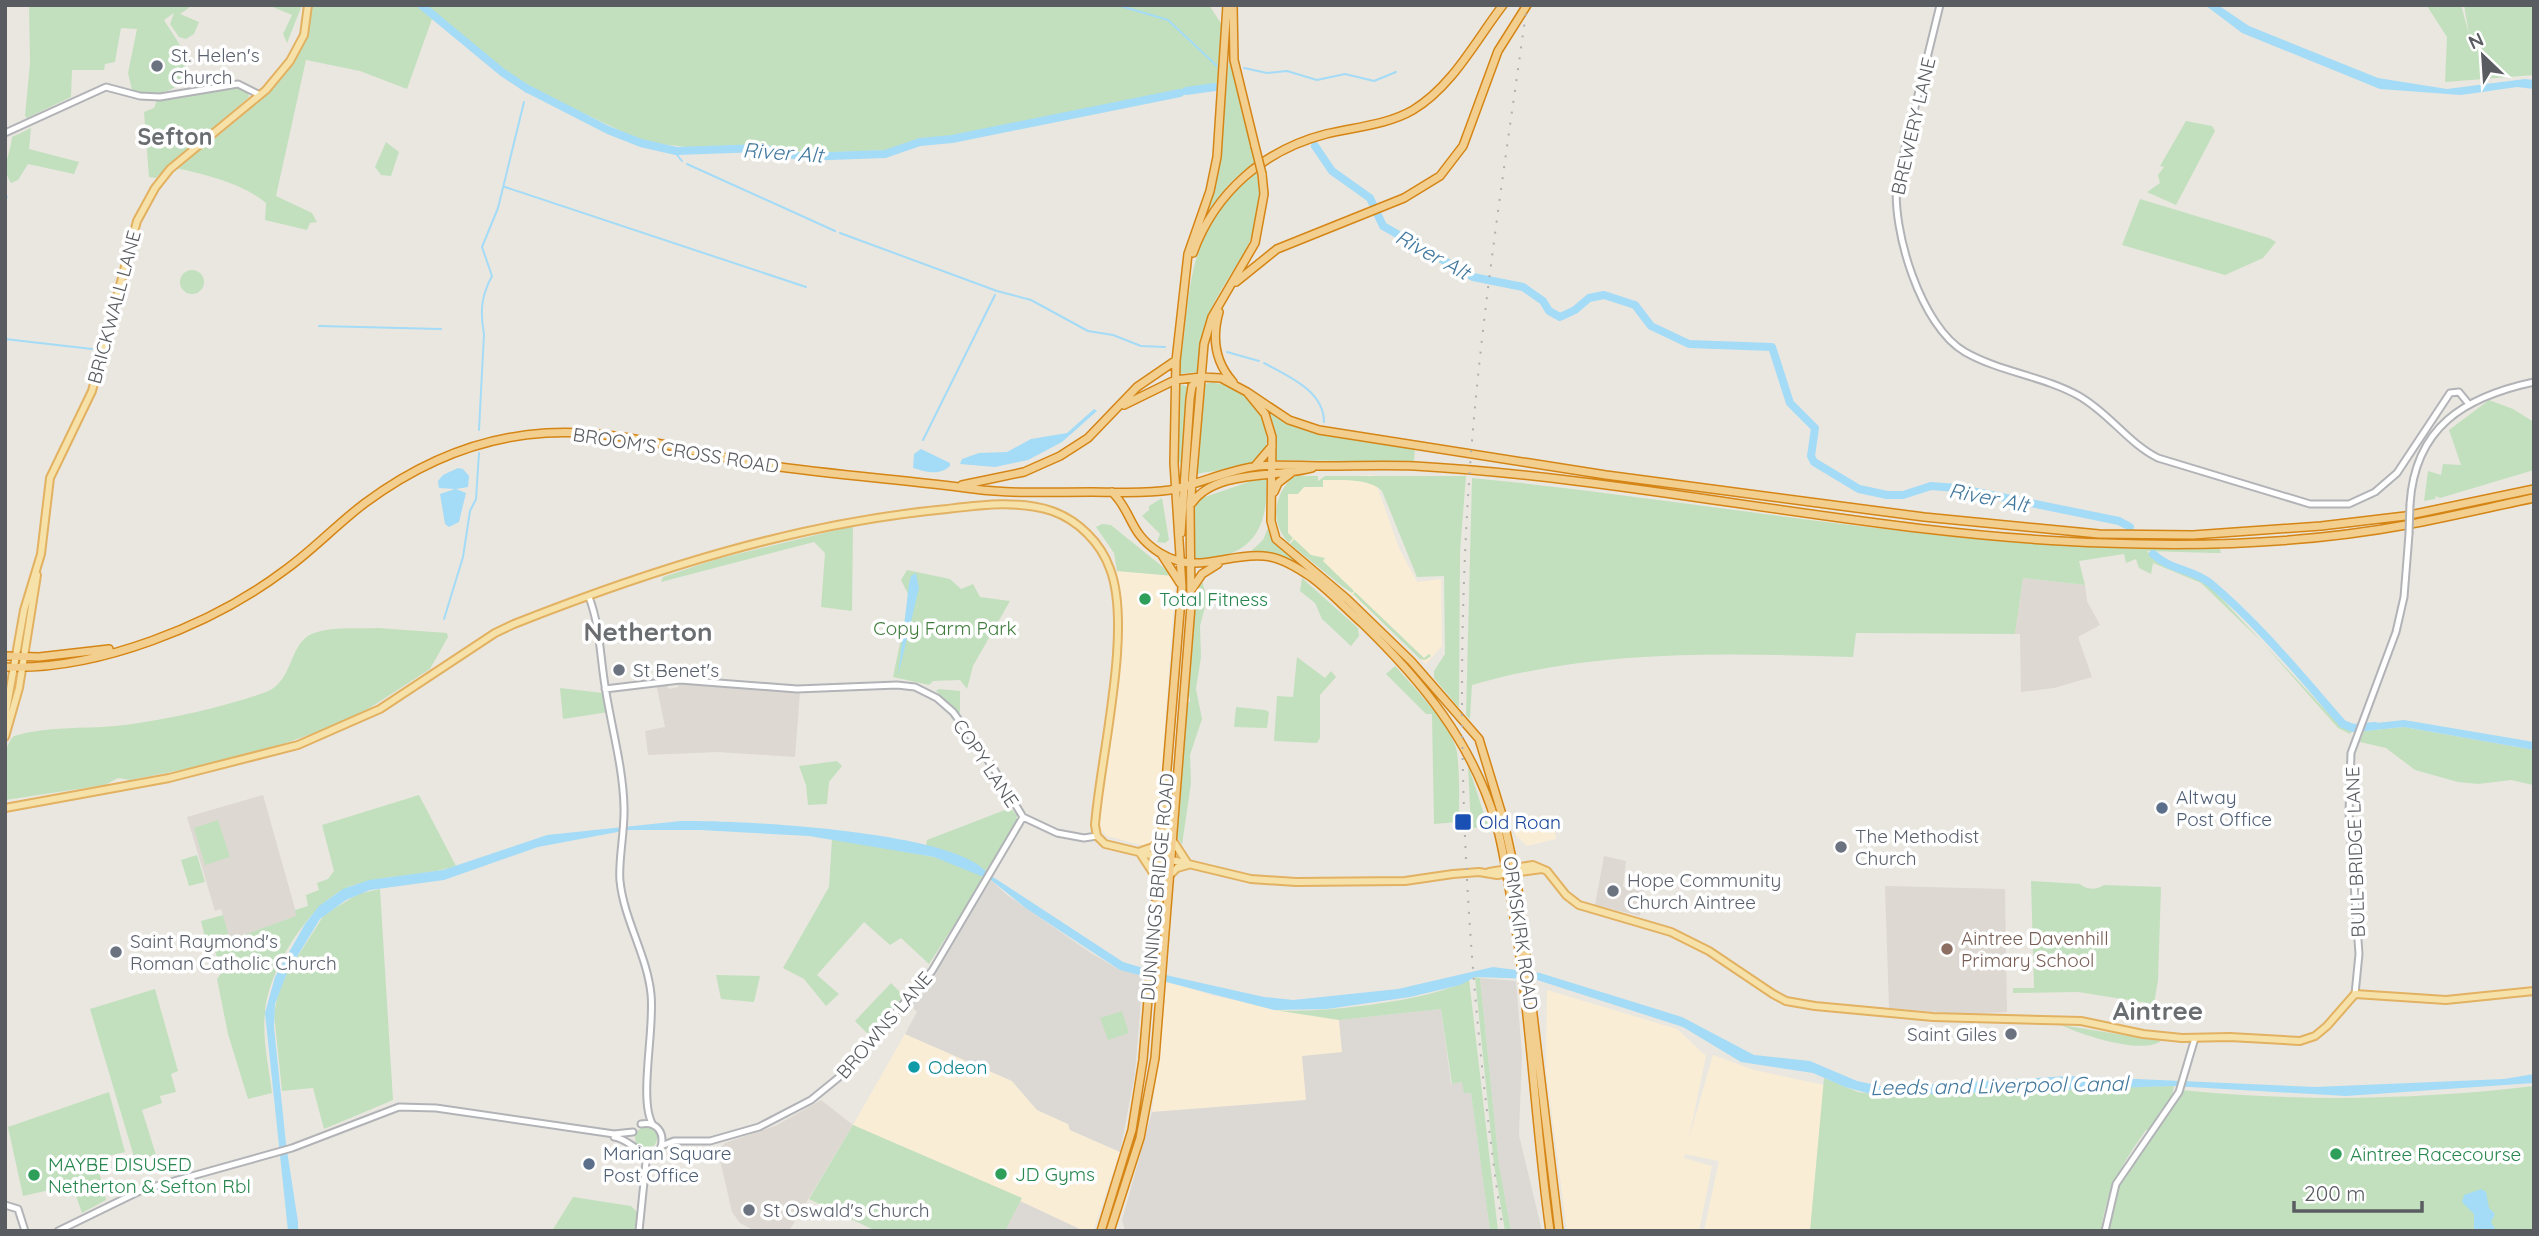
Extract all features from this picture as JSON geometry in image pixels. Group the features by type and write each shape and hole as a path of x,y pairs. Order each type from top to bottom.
{"highway":[{"path":"1179,487 1174,463 1176,361 1192,237 1214,176 1223,89 1227,5"},
{"path":"1179,487 1184,473 1207,330 1233,285 1258,231 1264,194 1262,174 1234,60 1233,5"},
{"path":"1187,267 1210,217 1246,175 1264,161 1304,142 1384,122 1416,108 1443,84 1503,5"},
{"path":"1233,285 1277,249 1429,185 1457,156 1498,51 1527,5"},
{"path":"1221,304 1215,343 1220,362 1236,384"},
{"path":"1124,405 1137,387 1176,361"},
{"path":"1124,405 1175,380 1221,378 1236,384 1289,420 1319,430 1620,477 1924,517 2099,534 2193,534 2321,526 2405,516 2534,489"},
{"path":"1175,380 1196,388"},
{"name":"DUNNINGS BRIDGE ROAD","path":"1104,1230 1125,1188 1145,1117 1154,1058 1192,590 1190,507 1196,388"},
{"path":"1247,391 1265,414 1273,444 1272,496"},
{"name":"BROOM'S CROSS ROAD","path":"958,485 1024,472 1060,456 1088,438 1124,405"},
{"name":"BROOM'S CROSS ROAD","path":"5,664 117,649 174,633 235,603 289,568 362,505 402,478 443,457 496,440 548,433 593,433 764,465 900,482 958,485 973,489 1112,492 1179,487 1192,480 1255,467 1273,468"},
{"path":"1255,467 1273,444"},
{"path":"1174,463 1192,480"},
{"path":"1273,468 1294,471 1317,466"},
{"path":"1190,507 1199,495 1212,488 1273,468 1409,466 1466,470 1930,528 2101,543 2195,544 2323,536 2403,526 2534,498"},
{"path":"1272,496 1278,483 1294,471"},
{"name":"DUNNINGS BRIDGE ROAD","path":"1104,1230 1139,1094 1181,587 1179,487"},
{"path":"1112,492 1137,533 1160,553 1181,587"},
{"name":"ORMSKIRK ROAD","path":"1272,496 1272,530 1279,542 1347,598 1476,733 1490,771 1510,870 1515,928 1525,964"},
{"name":"ORMSKIRK ROAD","path":"1160,553 1191,562 1222,562 1266,556 1308,575 1390,650 1447,718 1475,768 1510,870 1517,881 1550,1231"},
{"path":"1192,590 1202,574 1222,562"},
{"name":"BROOM'S CROSS ROAD","path":"5,656 18,662"},
{"name":"ORMSKIRK ROAD","path":"1537,1086 1559,1231"},
{"path":"1127,1146 1132,1143 1145,1117"}],"main road":[{"name":"BRICKWALL LANE","path":"5,737 37,568 50,478 92,391 129,248 144,206 170,169 263,92 290,61 304,35 308,5"},
{"path":"7,806 169,778 298,746 380,709 495,633 589,597 723,552 848,522 906,513 1005,505 1044,509 1060,515 1083,530 1101,550 1112,571 1116,595 1117,639 1096,810 1097,836"},
{"name":"BRICKWALL LANE","path":"5,717 18,662"},
{"path":"1159,857 1166,853 1169,817 1174,807"},
{"path":"1168,878 1177,867 1189,864 1177,851 1172,835"},
{"name":"COPY LANE","path":"1097,836 1105,844 1251,878 1305,882 1405,881 1510,870"},
{"path":"1137,852 1152,848 1161,839"},
{"path":"1137,852 1150,864 1158,881"},
{"path":"1156,907 1161,898 1165,863 1170,859"},
{"path":"1510,870 1533,865 1542,869 1577,903 1671,932 1709,951 1767,990 1794,1003 1933,1017 2081,1021 2143,1034 2195,1038 2300,1041 2315,1036 2327,1026 2355,994 2446,1000 2534,991"},
{"path":"1510,870 1542,869"},
{"path":"1517,881 1526,871"}],"street":[{"name":"BREWERY LANE","path":"1940,5 1897,181 1896,202 1910,271 1947,339 1974,357 2047,381 2078,396 2112,420 2138,446 2158,458 2310,504 2349,504 2375,492 2397,474 2450,393 2459,391 2468,403"},
{"path":"5,132 100,88 160,97 231,84 263,92"},
{"path":"2468,403 2489,393 2534,382"},
{"name":"BULL BRIDGE LANE","path":"2355,994 2359,946 2349,813 2351,753 2396,632 2404,597 2410,504 2415,471 2428,443 2444,422 2468,403"},
{"path":"589,597 600,630 605,689 614,727 625,826 621,886 651,993 651,1053 645,1070 647,1112 653,1125 674,1141"},
{"name":"COPY LANE","path":"605,689 680,680 797,689 897,685 915,687 937,698 953,712 992,766 1023,817 1056,833 1084,838 1097,836"},
{"name":"BROWNS LANE","path":"661,1146 674,1141 710,1141 760,1127 792,1112 820,1094 850,1066 927,978 1023,817"},
{"path":"2105,1231 2116,1184 2179,1090 2195,1038"},
{"path":"58,1231 142,1190 292,1148 399,1107 436,1108 620,1138 643,1153 646,1162 639,1231"},
{"path":"479,1116 614,1134 633,1132 647,1112"},
{"path":"641,1124 653,1125"},
{"path":"633,1132 634,1146"},
{"path":"646,1162 661,1146 661,1133"},
{"path":"643,1153 654,1153"},
{"path":"5,1205 18,1209 25,1231"}],"shaded area":[{"path":"1373,475 1399,548 1417,582 1441,579 1442,646 1426,664 1313,559 1284,536 1286,490 1325,478"},
{"path":"1117,571 1174,576 1157,840 1149,847 1107,836 1100,829 1099,818 1116,687 1119,634"},
{"path":"2023,578 2085,585 2087,601 2100,625 2078,637 2092,677 2054,688 2021,692 2020,634 2015,634"},
{"path":"656,683 665,683 669,689 678,687 678,683 800,692 795,757 718,752 648,755 645,731 665,727"},
{"path":"263,795 297,916 230,940 221,909 215,911 187,817"},
{"path":"1526,822 1530,831 1554,826 1556,839 1527,846 1516,836 1513,826"},
{"path":"1604,856 1626,861 1623,887 1644,891 1640,916 1595,905"},
{"path":"991,880 1007,895 1091,953 1120,970 1143,975 1135,1074 1120,1152 1070,1130 1068,1124 1037,1110 1012,1081 905,1034 917,1012 909,1004 925,987"},
{"name":"Aintree Davenhill Primary School","path":"1885,886 2005,889 2007,1012 1963,1014 1889,1008"},
{"path":"1480,978 1516,981 1522,1053 1519,1135 1542,1231 1511,1231 1499,1164"},
{"path":"1167,981 1214,996 1339,1020 1342,1052 1306,1100 1152,1112"},
{"path":"1547,990 1677,1029 1706,1056 1689,1138 1713,1055 1754,1070 1824,1085 1810,1231 1704,1231 1719,1161 1685,1154 1684,1158 1712,1166 1699,1231 1567,1231 1546,1070"},
{"path":"1441,1009 1451,1084 1462,1082 1471,1092 1490,1231 1125,1231 1122,1220 1152,1112 1306,1100 1302,1056 1342,1052 1339,1020"},
{"path":"905,1034 1012,1081 1037,1110 1068,1124 1070,1130 1120,1152 1093,1231 1084,1231 1020,1201 1021,1198 853,1125"},
{"path":"821,1100 853,1125 789,1231 755,1231 740,1223 732,1212 718,1151 725,1143 775,1126"},
{"path":"1020,1201 1084,1231 1005,1231"}],"green space":[{"path":"29,5 193,5 180,14 199,22 194,34 186,39 179,37 170,24 174,13 164,20 185,56 186,72 183,81 159,93 132,90 128,73 137,29 121,28 115,62 105,64 104,70 72,70 71,97 27,118"},
{"path":"268,5 302,5 287,43 283,34 292,15"},
{"path":"312,5 416,5 432,19 407,89 360,71 306,60 276,196 312,213 317,222 310,223 307,230 265,220 266,203 246,190 176,168 242,117 277,80 292,59 304,34"},
{"path":"426,5 1209,5 1224,28 1218,83 951,136 920,138 893,150 808,153 755,144 695,148 644,142 543,94 504,70"},
{"path":"2461,5 2469,34 2464,5 2534,5 2534,75 2445,82 2447,37 2427,6"},
{"path":"1229,60 1232,61 1255,162 1232,181 1207,212 1218,176"},
{"path":"231,86 247,91 249,97 156,178 149,177 144,112 154,108 157,100"},
{"path":"2186,121 2212,126 2215,131 2176,205 2147,192 2160,183 2158,175 2164,167 2160,166"},
{"path":"31,128 29,149 79,162 74,174 28,164 18,180 11,183 6,166 12,137"},
{"path":"386,142 399,152 391,176 381,175 375,167"},
{"path":"1256,170 1259,193 1255,229 1211,309 1201,340 1197,372 1179,374 1196,258 1211,223 1237,189"},
{"path":"2140,199 2276,242 2263,258 2225,275 2122,245"},
{"path":"192,270 200,274 204,282 200,290 192,294 184,290 180,282 184,274"},
{"path":"1212,382 1235,389 1253,403 1266,428 1266,446 1257,461 1197,474 1205,384"},
{"path":"1178,386 1187,387 1181,465 1177,458"},
{"path":"2489,400 2513,409 2534,422 2534,470 2424,501 2428,471 2441,475 2443,464 2461,465 2449,430"},
{"path":"1270,413 1322,433 1415,449 1414,462 1276,460 1276,434"},
{"path":"1266,476 1264,511 1253,538 1230,553 1195,558 1194,508 1202,498"},
{"path":"1294,476 1318,476 1318,481 1325,476 1466,476 1460,552 1459,708 1434,678 1434,671 1445,654 1444,576 1417,577 1382,491 1362,482 1323,480 1323,487 1304,487 1298,494 1288,494 1288,533 1293,538 1289,543 1279,526 1276,508 1282,491"},
{"path":"1472,478 1939,535 2126,548 2220,549 2221,553 2147,551 2161,563 2211,587 2342,728 2344,726 2354,729 2350,734 2338,728 2262,642 2201,583 2153,563 2151,574 2139,568 2136,559 2126,563 2124,554 2079,561 2085,585 2023,578 2015,634 1856,633 1853,657 1661,656 1566,665 1472,685 1470,719 1466,715"},
{"path":"1162,498 1169,540 1165,543 1157,542 1160,534 1142,516 1149,510 1149,506"},
{"path":"1102,524 1111,525 1174,576 1117,571 1114,553 1096,527"},
{"path":"853,526 852,611 821,607 825,553 814,542 661,582 663,577 717,559"},
{"path":"1268,528 1282,549 1306,566 1305,568 1267,552 1248,554 1263,540"},
{"path":"1294,539 1311,555 1325,558 1323,561 1354,591 1352,593 1343,587 1290,544"},
{"name":"Copy Farm Park","path":"907,570 950,579 961,589 973,584 980,597 1010,601 973,666 967,689 960,680 933,681 929,685 893,677 907,609 908,594 901,580"},
{"path":"1302,578 1358,628 1359,636 1351,646 1322,619 1315,603 1300,591"},
{"path":"1202,581 1207,599 1200,626 1201,657 1196,689 1202,719 1190,755 1191,783 1182,845 1175,833 1187,703 1190,702 1190,696 1187,701 1196,595"},
{"path":"1355,592 1424,658 1429,654 1431,656 1425,660 1420,659 1353,594"},
{"path":"378,628 447,633 448,637 430,669 368,709 325,729 247,757 130,780 118,778 105,785 5,800 5,757 14,736 51,729 132,724 231,703 275,687 282,680 299,645 314,633 337,629"},
{"path":"1297,657 1325,678 1331,671 1336,677 1320,695 1320,738 1317,743 1274,741 1277,696 1293,697"},
{"path":"1395,666 1431,708 1454,742 1459,769 1459,822 1434,824 1432,714 1426,714 1386,674"},
{"path":"560,688 603,693 609,712 563,719"},
{"path":"936,691 960,691 960,714"},
{"path":"1236,707 1269,712 1267,728 1234,727"},
{"path":"2404,727 2534,750 2534,796 2533,785 2511,780 2478,784 2458,782 2415,770 2386,748 2360,742 2364,731"},
{"path":"837,761 842,766 829,782 827,804 808,805 806,785 799,766"},
{"path":"1468,766 1483,811 1489,826 1471,828"},
{"path":"419,795 456,866 351,886 336,894 307,921 283,958 268,996 264,1033 272,1093 248,1099 228,1034 217,979 222,972 213,945 207,945 201,921 223,915 230,940 296,916 295,910 308,906 306,895 319,890 317,883 328,879 334,871 322,825"},
{"path":"1010,808 1017,815 1016,825 985,872 962,858 926,846 927,840"},
{"path":"218,820 230,857 205,865 194,828"},
{"path":"832,839 934,857 983,875 983,880 929,964 901,938 890,945 864,922 817,975 839,994 826,1006 804,979 783,968 829,887"},
{"path":"197,855 205,882 189,886 181,860"},
{"path":"2031,881 2080,884 2092,889 2104,885 2161,887 2158,980 2154,1004 2078,992 2013,993 2013,988 2034,988"},
{"path":"380,889 393,1100 324,1129 313,1088 282,1091 274,1014 277,998 287,973 324,915 358,894"},
{"path":"716,975 760,976 754,1002 721,999"},
{"path":"1475,977 1480,978 1499,1164 1511,1231 1505,1231 1494,1165"},
{"path":"1469,979 1498,1231 1490,1231 1471,1093 1464,1093 1462,1082 1452,1084 1441,1009 1339,1020 1274,1010 1345,1008 1403,1000 1453,987"},
{"path":"891,983 904,996 868,1034 855,1021"},
{"path":"155,989 178,1071 171,1074 176,1092 160,1096 162,1103 142,1110 156,1155 135,1160 90,1009"},
{"path":"1122,1011 1129,1033 1108,1040 1100,1018"},
{"path":"2061,1025 2161,1041 2152,1045 2126,1045 2083,1034"},
{"path":"1824,1078 1858,1092 1887,1096 2045,1088 2174,1086 2172,1097 2159,1113 2167,1114 2181,1090 2358,1098 2534,1086 2534,1231 2108,1231 2117,1187 2154,1130 2146,1130 2117,1178 2103,1216 2101,1231 1810,1231"},
{"path":"109,1092 125,1152 96,1159 106,1200 82,1213 75,1193 67,1186 23,1196 8,1127"},
{"path":"853,1125 1022,1198 1005,1231 876,1231 809,1199"},
{"path":"646,1127 654,1130 657,1138 654,1146 646,1149 638,1146 635,1138 638,1130"},
{"path":"573,1197 631,1206 641,1216 636,1231 552,1231"}],"water":[{"path":"2205,5 2218,5 2249,26 2378,78 2447,89 2525,79 2534,80 2534,89 2517,87 2461,95 2380,89 2242,33"},
{"path":"1094,409 1097,411 1062,442 1028,460 995,467 960,464 962,459 979,453 1007,452 1031,439 1067,433"},
{"path":"921,449 950,463 950,466 937,472 913,468 914,454"},
{"path":"458,468 463,469 469,476 468,487 456,489 466,493 459,522 449,527 445,524 440,494 455,489 439,488 438,481 443,475"},
{"path":"916,573 919,588 898,676 909,584 911,576"},
{"path":"2404,720 2534,742 2534,750 2404,727 2364,731 2367,724"},
{"name":"Leeds and Liverpool Canal","path":"681,821 837,830 924,844 958,855 981,867 1123,962 1170,976 1264,997 1293,1000 1398,989 1493,967 1540,973 1682,1017 1754,1055 1810,1061 1857,1081 1885,1087 2069,1076 2315,1087 2504,1079 2534,1074 2534,1083 2346,1096 2173,1086 1878,1096 1845,1087 1813,1073 1741,1062 1683,1027 1534,979 1475,977 1460,985 1410,997 1327,1009 1274,1010 1120,970 1027,909 991,880 934,857 809,836 700,830 628,830 538,847 444,880 370,890 346,900 320,919 287,973 275,1004 274,1027 286,1144 298,1222 298,1231 288,1231 265,1013 275,977 305,924 319,906 343,889 369,880 443,870 547,835"},
{"path":"2481,1189 2486,1192 2489,1208 2495,1214 2491,1222 2496,1231 2474,1231 2474,1214 2462,1202 2464,1195"}],"waterway":[{"name":"River Alt","path":"421,5 502,72 526,88 608,130 641,143 676,151 761,148 803,157 885,154 920,142 952,139 1180,93"},
{"path":"1117,5 1168,20 1217,66"},
{"path":"1244,68 1267,73 1287,71 1317,80 1345,74 1374,81 1396,72"},
{"name":"River Alt","path":"1186,91 1215,87"},
{"path":"479,430 484,334 482,304 492,276 482,247 498,208 524,102"},
{"name":"River Alt","path":"1315,146 1332,171 1370,198 1383,226 1473,277 1523,287 1543,301 1549,311 1560,317 1575,310 1589,298 1604,295 1635,305 1651,326 1689,344 1772,347 1790,403 1815,428 1811,456 1814,462 1859,489 1887,495 1903,495 1931,486 1957,488 2119,521 2130,527"},
{"path":"674,151 682,161"},
{"path":"687,164 835,231"},
{"path":"505,187 806,287"},
{"path":"840,233 997,291 1031,300 1088,331 1113,335 1141,346 1165,347"},
{"path":"923,440 995,295"},
{"path":"319,326 441,329"},
{"path":"5,339 92,349"},
{"path":"1227,352 1259,361"},
{"path":"1264,363 1294,379 1311,393 1318,402 1324,422"},
{"path":"444,619 463,557 470,511 476,499 479,453"},
{"name":"River Alt","path":"2153,554 2203,578 2228,599 2279,651 2343,724 2353,728 2375,726"}],"railway":[{"path":"1503,1231 1479,1034 1471,936 1465,837 1462,639 1477,386 1496,223 1527,5"}],"place":[{"name":"St. Helen's Church","path":"157,66"},
{"name":"Total Fitness","path":"1145,599"},
{"name":"St Benet's","path":"619,670"},
{"name":"Altway Post Office","path":"2162,808"},
{"name":"Old Roan","path":"1463,822"},
{"name":"The Methodist Church","path":"1841,847"},
{"name":"Hope Community Church Aintree","path":"1613,891"},
{"name":"Aintree Davenhill Primary School","path":"1947,949"},
{"name":"Saint Raymond's Roman Catholic Church","path":"116,952"},
{"name":"Saint Giles","path":"2011,1034"},
{"name":"Odeon","path":"914,1067"},
{"name":"Aintree Racecourse","path":"2336,1154"},
{"name":"Marian Square Post Office","path":"589,1164"},
{"name":"JD Gyms","path":"1001,1174"},
{"name":"MAYBE DISUSED Netherton & Sefton Rbl","path":"34,1175"},
{"name":"St Oswald's Church","path":"749,1210"}],"district":[{"name":"Sefton","path":"175,136"},
{"name":"Netherton","path":"648,631"},
{"name":"Aintree","path":"2158,1010"}]}
